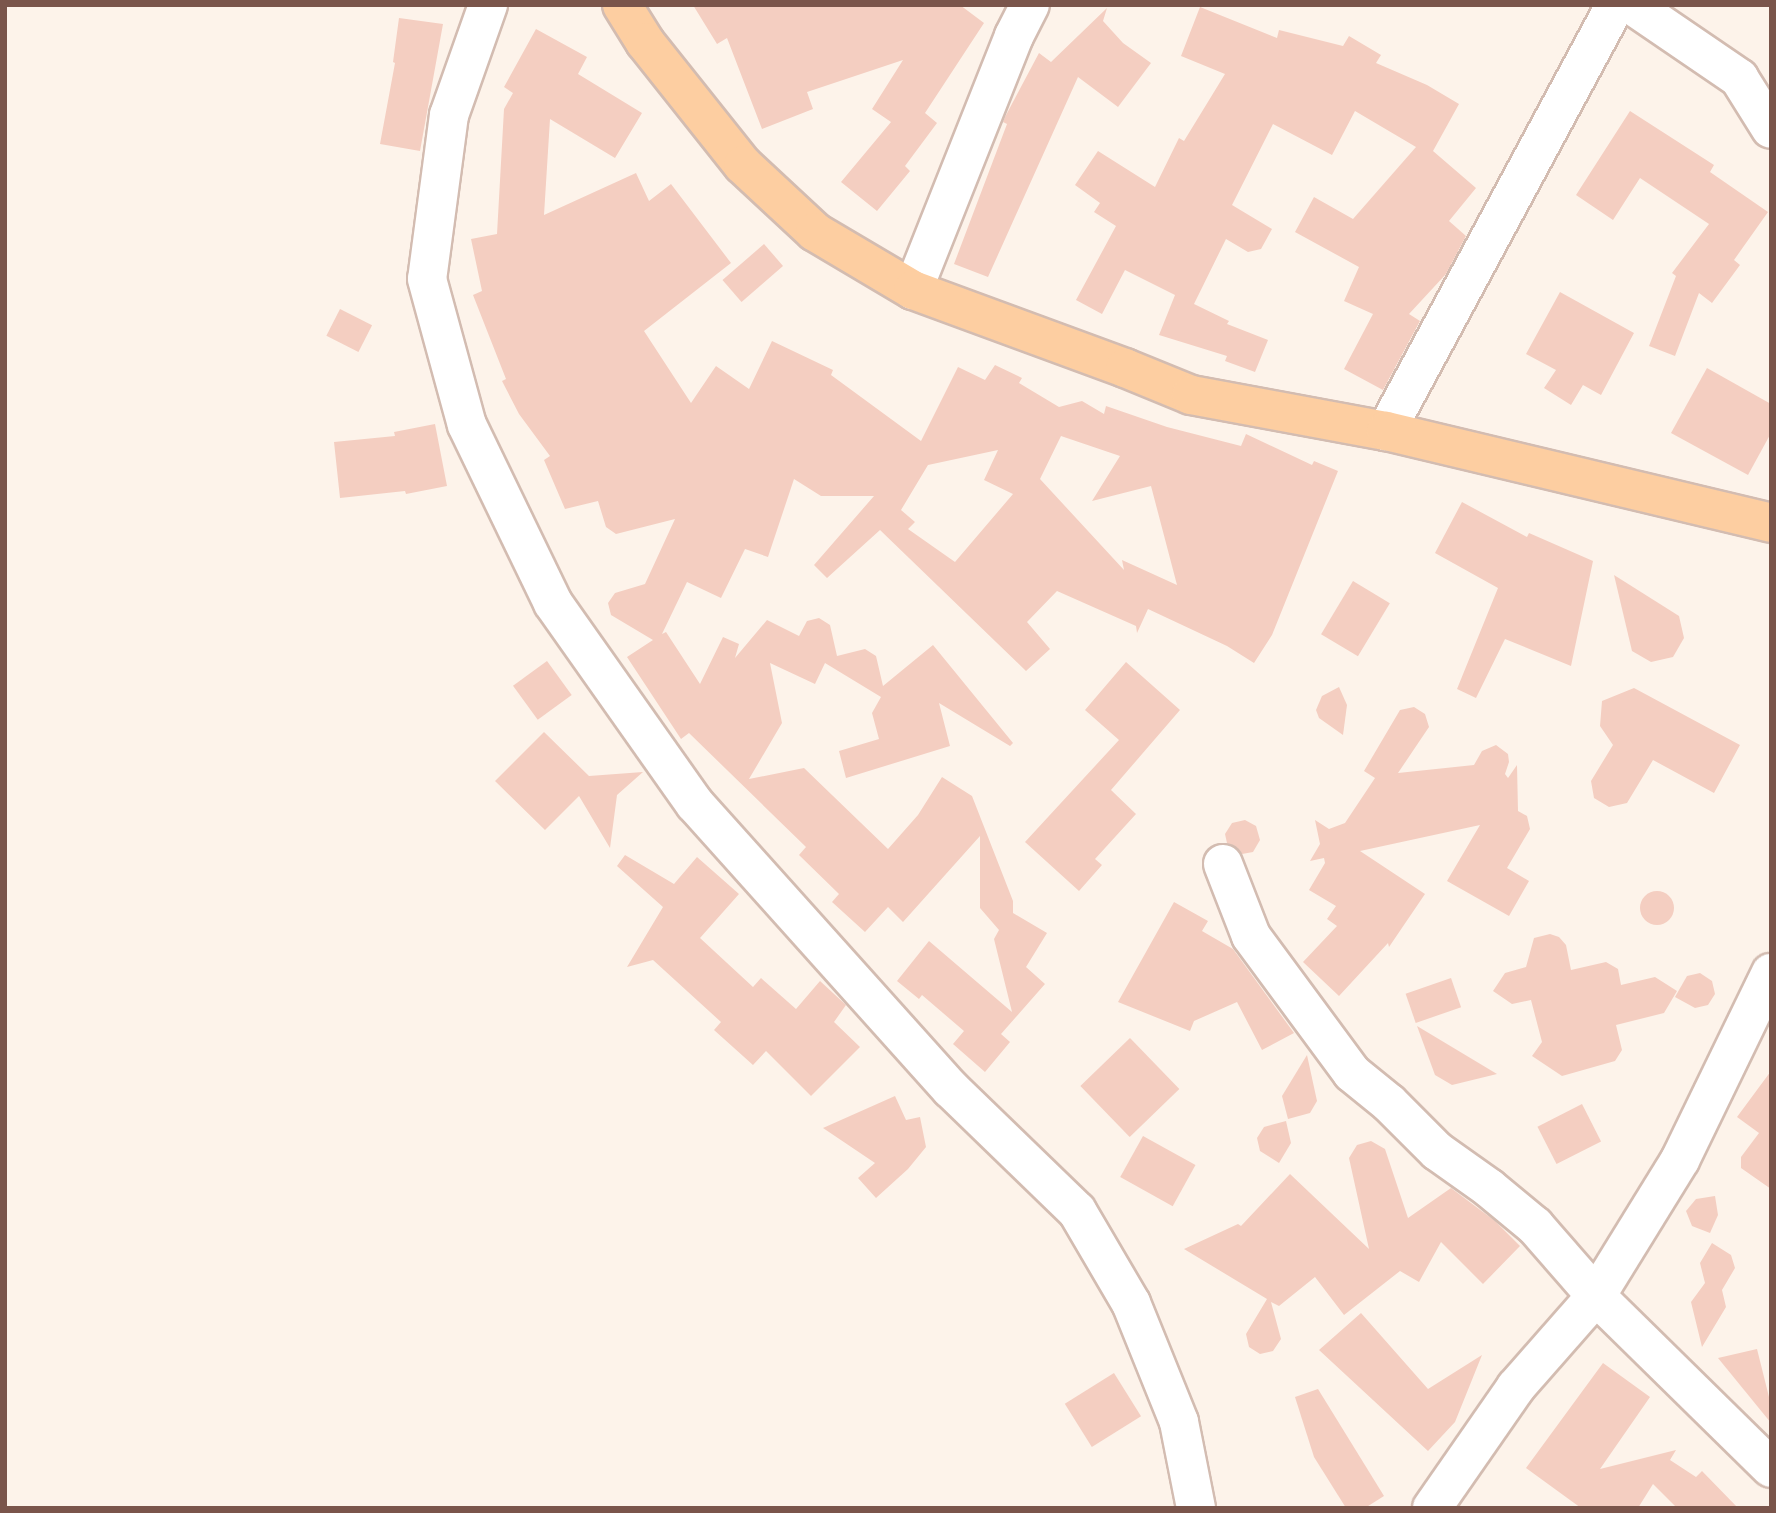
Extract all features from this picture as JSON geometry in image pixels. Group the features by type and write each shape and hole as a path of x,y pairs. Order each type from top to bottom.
{"main road":[{"path":"622,5 645,42 743,165 815,232 913,290 1191,395 1386,431 1771,523"}],"street":[{"path":"488,5 449,115 426,279 467,425 553,603 695,804 951,1089 1077,1211 1131,1303 1160,1374 1179,1422 1196,1508"},
{"path":"913,290 1014,36 1030,5"},
{"path":"1386,431 1615,5"},
{"path":"1632,5 1739,78 1771,128"},
{"path":"1223,864 1251,936 1352,1073 1389,1103 1437,1151 1489,1188 1535,1226 1595,1296 1771,1468"},
{"path":"1432,1508 1516,1387 1595,1296 1681,1160 1771,972"}],"building":[{"path":"693,5 960,5 984,23 925,113 937,123 905,166 910,171 877,211 841,182 891,122 872,109 903,60 807,92 813,109 762,129 727,38 717,44"},
{"path":"1200,7 1277,38 1279,30 1343,46 1349,36 1381,55 1376,63 1427,85 1459,104 1433,151 1476,188 1449,221 1466,236 1446,274 1409,314 1420,321 1383,390 1344,369 1373,314 1344,301 1359,267 1295,232 1314,197 1353,219 1416,147 1355,111 1332,155 1273,124 1232,205 1272,229 1261,249 1248,252 1226,239 1194,304 1229,321 1227,324 1268,340 1255,372 1225,361 1227,356 1159,335 1175,295 1125,270 1102,314 1076,300 1116,226 1094,212 1100,203 1075,185 1098,151 1155,187 1179,138 1184,141 1225,74 1181,56"},
{"path":"1107,8 1103,21 1123,43 1151,63 1118,107 1078,77 988,277 954,264 1007,124 1003,122 1005,117 1039,53 1051,62"},
{"path":"399,18 443,24 420,151 380,144 395,63"},
{"path":"536,29 587,57 578,74 642,113 615,158 550,119 544,215 636,173 649,201 671,184 731,263 644,331 691,403 716,366 749,389 772,341 833,370 831,375 921,441 958,367 985,380 995,365 1022,378 1019,383 1059,407 1082,401 1104,414 1106,406 1167,427 1241,446 1246,434 1312,465 1314,461 1338,471 1272,635 1254,663 1227,646 1148,609 1137,633 1136,626 1057,591 1027,622 1050,649 1026,671 880,530 827,578 814,565 874,496 821,496 794,479 768,557 745,549 721,598 687,582 662,634 666,632 700,684 723,637 739,644 735,658 767,620 799,636 807,621 819,618 830,625 837,656 865,649 876,656 883,686 933,645 1013,743 1010,746 939,703 950,746 846,778 839,751 879,739 872,713 881,697 825,663 815,684 770,663 782,723 749,779 804,768 888,849 918,815 942,777 972,796 1013,901 1013,913 1047,933 1026,967 1045,984 1001,1034 1010,1042 985,1072 953,1044 964,1031 922,995 919,999 897,981 929,941 1012,1012 994,939 999,930 980,908 980,836 903,922 888,907 865,932 832,902 839,894 799,855 806,847 689,733 681,739 627,657 653,640 611,615 608,603 615,593 645,584 675,519 616,534 606,527 598,501 565,509 544,460 550,456 519,414 502,381 506,379 473,295 482,291 471,239 497,234 504,109 513,93 504,87","holes":["1061,436 1120,456 1092,501 1151,486 1177,585 1122,560 1124,570 1040,479","998,450 984,480 1013,494 955,562 908,529 915,522 901,510 928,465"]},
{"path":"1630,111 1714,165 1710,172 1768,212 1734,260 1740,265 1712,303 1699,293 1675,356 1649,346 1676,276 1672,273 1709,224 1640,178 1613,220 1576,195"},
{"path":"764,244 783,266 742,302 722,280"},
{"path":"1560,292 1634,333 1601,395 1583,385 1571,405 1544,388 1556,370 1526,354"},
{"path":"340,309 372,325 358,352 326,336"},
{"path":"1707,368 1771,404 1771,433 1748,475 1671,433"},
{"path":"435,424 447,486 406,494 405,491 340,498 334,442 395,436 394,432"},
{"path":"1462,502 1527,537 1529,533 1593,561 1571,666 1505,639 1476,698 1457,689 1498,588 1435,553"},
{"path":"1614,575 1679,616 1684,638 1673,657 1651,662 1632,651"},
{"path":"1353,581 1390,603 1358,656 1321,634"},
{"path":"547,661 572,695 538,720 513,686"},
{"path":"1126,662 1180,710 1111,790 1136,814 1095,859 1102,865 1079,891 1025,842 1119,740 1085,710"},
{"path":"1339,687 1347,705 1343,735 1319,718 1316,710 1322,696"},
{"path":"1634,688 1740,745 1714,793 1653,760 1627,803 1609,807 1594,798 1591,781 1613,745 1600,726 1602,701"},
{"path":"1414,707 1425,714 1429,727 1398,773 1474,765 1482,751 1496,745 1508,754 1509,762 1505,774 1508,778 1517,765 1518,811 1527,816 1530,829 1507,868 1529,881 1509,916 1447,881 1480,825 1360,851 1425,894 1389,947 1388,943 1339,996 1303,962 1337,926 1327,919 1336,906 1309,890 1325,863 1324,858 1310,861 1320,844 1315,820 1329,829 1345,823 1375,778 1364,771 1400,710"},
{"path":"544,732 589,776 643,772 617,795 610,848 579,796 545,830 495,781"},
{"path":"1245,820 1256,826 1260,840 1253,852 1242,854 1227,843 1225,834 1232,823"},
{"path":"625,855 674,884 697,857 739,894 700,938 753,987 761,978 796,1009 820,981 846,1005 834,1022 860,1047 811,1096 766,1051 753,1065 714,1030 721,1022 653,960 627,967 663,907 617,866"},
{"path":"1657,891 1669,896 1674,908 1669,920 1657,925 1645,920 1640,908 1645,896"},
{"path":"1174,902 1208,921 1202,931 1233,949 1294,1033 1262,1050 1237,1002 1194,1021 1190,1031 1118,1002"},
{"path":"1550,934 1559,937 1566,945 1571,970 1606,962 1618,969 1621,985 1655,977 1677,991 1664,1013 1616,1025 1622,1050 1615,1061 1562,1076 1532,1056 1542,1042 1531,1000 1512,1004 1493,991 1505,973 1526,967 1534,938"},
{"path":"1700,973 1712,981 1715,994 1708,1005 1695,1008 1675,997 1687,976"},
{"path":"1451,978 1461,1007 1416,1023 1406,994"},
{"path":"1417,1026 1497,1074 1452,1085 1435,1075"},
{"path":"1130,1038 1179,1089 1130,1137 1080,1086"},
{"path":"1307,1055 1317,1101 1310,1113 1288,1119 1282,1096"},
{"path":"1771,1071 1771,1189 1741,1168 1741,1157 1759,1133 1737,1117"},
{"path":"895,1096 906,1120 920,1117 926,1147 908,1169 876,1198 858,1178 875,1163 823,1128"},
{"path":"1582,1104 1601,1141 1557,1164 1537,1127"},
{"path":"1286,1121 1291,1143 1279,1163 1260,1151 1257,1138 1264,1127"},
{"path":"1143,1136 1195,1165 1173,1206 1120,1177"},
{"path":"1371,1141 1385,1149 1408,1218 1451,1188 1495,1221 1520,1246 1483,1284 1441,1242 1419,1282 1400,1271 1344,1315 1315,1277 1279,1306 1271,1302 1281,1339 1273,1351 1260,1354 1249,1347 1246,1334 1267,1299 1184,1249 1238,1224 1241,1226 1290,1174 1369,1249 1349,1158 1357,1145"},
{"path":"1715,1196 1718,1215 1710,1233 1692,1226 1686,1211 1696,1199"},
{"path":"1712,1243 1731,1255 1735,1268 1722,1290 1726,1307 1702,1347 1691,1302 1705,1283 1700,1263"},
{"path":"1361,1313 1428,1389 1482,1355 1455,1422 1428,1451 1319,1350"},
{"path":"1757,1349 1771,1405 1771,1423 1718,1358"},
{"path":"1603,1363 1650,1397 1600,1469 1676,1450 1670,1460 1696,1477 1702,1471 1738,1508 1677,1508 1653,1484 1638,1508 1581,1508 1526,1468"},
{"path":"1114,1373 1141,1416 1092,1447 1065,1404"},
{"path":"1318,1389 1384,1496 1365,1508 1346,1508 1314,1457 1295,1397"}]}
